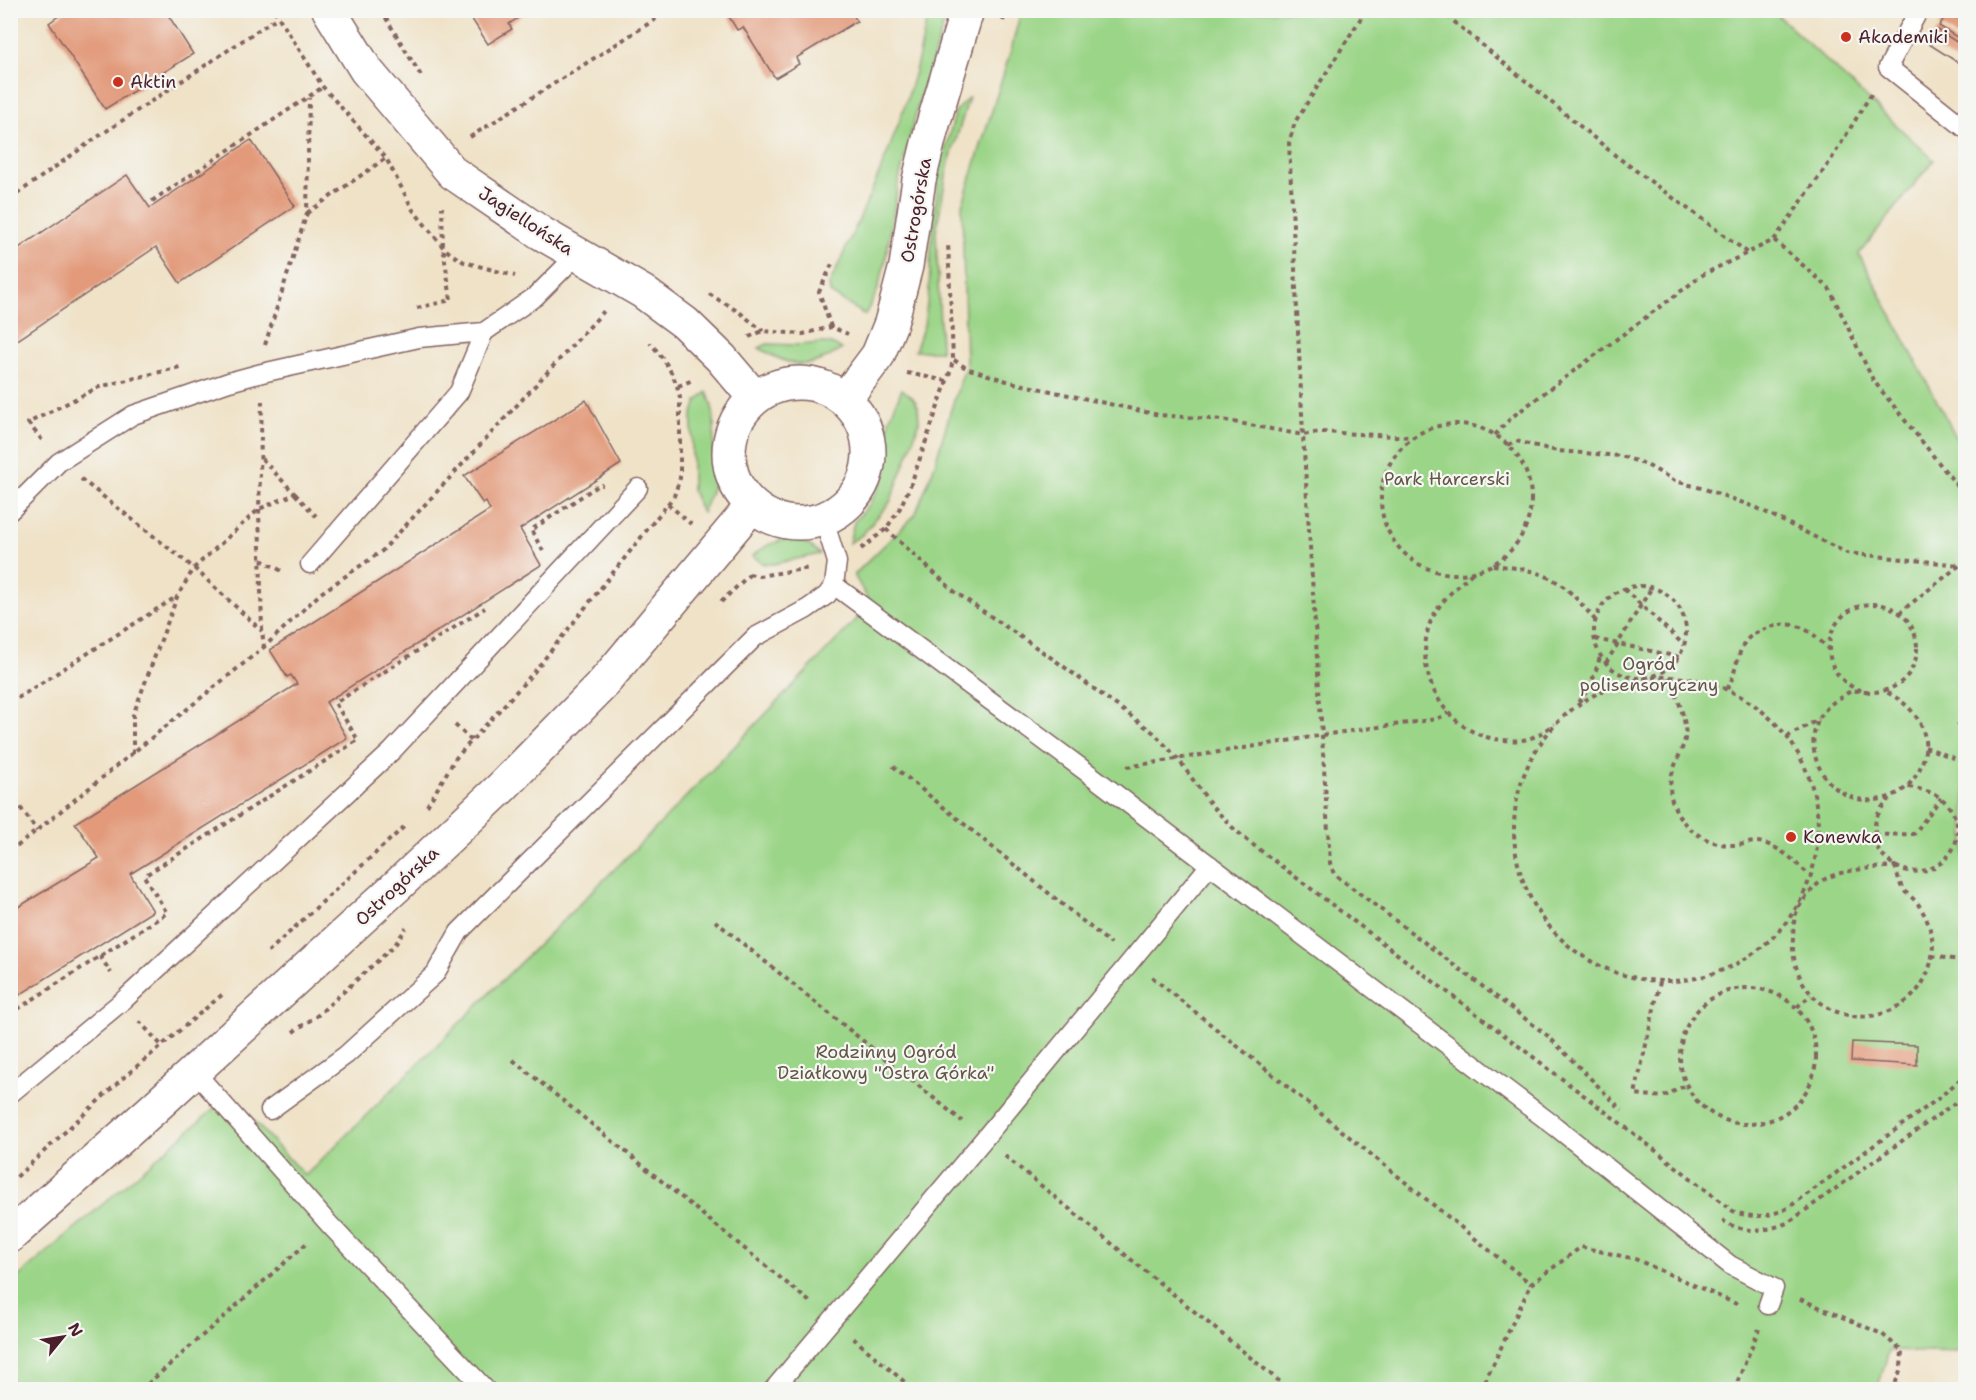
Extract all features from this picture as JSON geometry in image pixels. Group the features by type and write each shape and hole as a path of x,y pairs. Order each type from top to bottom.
{"street":[{"name":"Jagiellońska","path":"329,10 366,70 453,173 541,234 567,266 643,292 685,323 721,358 755,398"},
{"name":"Ostrogórska","path":"845,399 878,355 891,323 906,266 919,180 967,10"},
{"path":"800,383 824,387 845,399 859,415 867,434 869,455 866,476 856,495 842,510 824,520 805,524 786,523 768,517 752,506 737,487 729,464 730,439 739,416 755,398 777,387 800,383"},
{"name":"Ostrogórska","path":"10,1236 451,836 553,737 601,686 752,506"}],"lane":[{"path":"1919,10 1888,67 1965,129"},
{"path":"10,511 59,462 133,415 262,373 420,338 484,332 536,297 567,266"},
{"path":"310,564 459,392 484,332"},
{"path":"10,1094 126,998 392,751 638,488"},
{"path":"270,1110 346,1055 435,974 459,932 755,637 807,609 827,595 834,585 837,562 824,520"},
{"path":"834,585 1088,772 1556,1127 1730,1265 1769,1303"},
{"path":"774,1389 1210,865"},
{"path":"194,1071 329,1224 486,1389"}],"path":[{"path":"10,27 20,10"},
{"path":"274,10 323,87 386,159 413,210 451,254 464,261 530,280 567,266"},
{"path":"381,10 424,82"},
{"path":"470,137 670,10"},
{"path":"1003,22 1006,10"},
{"path":"1366,10 1295,122 1289,143 1303,435 1330,863 1334,874 1548,1036 1622,1110"},
{"path":"1440,10 1616,156 1748,253"},
{"path":"10,200 93,140 278,16"},
{"path":"1495,435 1512,417 1704,274 1762,248 1774,240 1829,163 1888,67"},
{"path":"152,201 323,87"},
{"path":"264,647 259,509 262,373 265,345 307,213 309,98"},
{"path":"307,213 386,159"},
{"path":"416,308 450,300 443,247 442,202"},
{"path":"426,807 455,759 534,672 674,495 680,478 680,409 677,386 696,378 747,337 758,332 803,334 831,327 846,332 909,374 947,381 953,359 948,234"},
{"path":"1774,240 1829,288 1873,380 1965,497"},
{"path":"831,327 819,292 833,262"},
{"path":"254,348 277,342"},
{"path":"953,359 966,368 1010,382 1159,415 1223,420 1303,435 1321,432 1413,437"},
{"path":"188,365 99,387 28,423 59,462 194,568 262,631"},
{"path":"1444,424 1479,427 1495,435 1520,459 1527,474 1531,492 1531,509 1527,526 1518,542 1507,555 1493,565 1473,572 1452,574 1432,570 1414,561 1398,547 1387,529 1382,510 1381,489 1387,469 1398,451 1413,437 1444,424"},
{"path":"1508,445 1516,441 1557,452 1621,456 1645,464 1675,481 1757,508 1847,553 1965,567"},
{"path":"133,754 133,715 177,597 194,568 259,509 295,494 261,459"},
{"path":"546,557 531,530 599,485 638,488"},
{"path":"886,529 955,592 1056,661 1154,733 1178,759 1212,806 1248,841 1615,1119 1725,1206 1751,1217 1766,1216 1788,1208 1939,1098 1965,1074"},
{"path":"1493,565 1540,573 1560,583 1578,598 1595,620"},
{"path":"1899,613 1960,565"},
{"path":"1473,572 1440,605 1430,625 1425,647 1426,670 1433,691 1448,713 1462,725 1484,737 1527,740 1545,731 1580,703 1599,692 1642,678 1657,675 1669,668 1679,657 1684,645 1686,630 1683,615 1665,593 1652,587 1637,585 1623,588 1611,595 1601,606 1595,620 1593,639 1600,657 1619,673 1630,678 1642,678 1669,677 1698,681 1727,689 1770,717 1787,736 1807,771 1817,810 1817,850 1811,877 1796,910 1792,953 1797,973 1811,994 1821,1004 1839,1013 1859,1017 1879,1016 1898,1008 1913,996 1925,979 1932,956 1932,940 1928,921 1918,903 1903,890 1894,866"},
{"path":"1606,663 1652,587"},
{"path":"1624,590 1684,645"},
{"path":"10,703 177,597"},
{"path":"10,1014 167,913 144,876 358,740 335,703 492,604"},
{"path":"1829,651 1831,635 1838,621 1849,611 1863,604 1878,604 1893,608 1905,617 1914,630 1917,645 1916,660 1909,674 1886,692"},
{"path":"1727,689 1733,679 1746,640 1775,625 1794,624 1816,634 1829,651 1833,665 1842,678 1854,687 1868,691"},
{"path":"1595,639 1679,657"},
{"path":"1600,657 1585,696 1563,717 1533,754 1516,799 1514,839 1519,870 1539,914 1571,949 1591,962 1635,979 1660,982 1694,979 1727,969 1747,959 1766,945 1820,882 1842,872 1894,866"},
{"path":"1669,677 1683,713 1685,741 1674,764 1670,783 1671,796 1678,815 1691,830 1704,839 1735,845 1761,842 1774,847 1791,857 1811,877"},
{"path":"1868,691 1886,692 1899,698 1910,707 1919,719 1924,732 1925,747 1920,768 1908,788 1891,797 1872,801 1852,799 1835,789 1821,775 1814,756 1814,736 1820,718 1832,703 1850,692 1868,691"},
{"path":"1088,772 1437,719 1448,713"},
{"path":"1787,736 1820,718"},
{"path":"1958,723 1965,736"},
{"path":"1925,747 1959,760 1965,771"},
{"path":"1959,760 1965,756"},
{"path":"893,766 1531,1284"},
{"path":"1891,797 1876,816 1874,830 1876,844 1883,857 1894,866 1908,872 1923,872 1936,867 1947,858 1955,845 1958,831 1955,817 1948,804 1941,798 1924,789 1908,788"},
{"path":"10,793 37,831"},
{"path":"1875,835 1914,834 1941,798"},
{"path":"268,952 408,823"},
{"path":"1932,956 1965,961"},
{"path":"1660,982 1635,1094 1662,1097 1686,1085"},
{"path":"1743,987 1763,988 1781,995 1797,1007 1808,1023 1815,1042 1816,1061 1812,1080 1802,1097 1789,1111 1771,1120 1752,1124 1732,1123 1714,1116 1699,1104 1686,1085 1680,1070 1679,1050 1684,1031 1693,1014 1707,1000 1724,991 1743,987"},
{"path":"10,1183 123,1078 226,990"},
{"path":"1797,1007 1811,994"},
{"path":"141,1023 162,1046"},
{"path":"513,1060 832,1319 914,1389"},
{"path":"1720,1219 1738,1228 1751,1230 1764,1230 1789,1222 1965,1095"},
{"path":"141,1389 329,1224"},
{"path":"1482,1389 1531,1284 1581,1247 1635,1259 1769,1303 1882,1334 1902,1352 1901,1368 1893,1389"},
{"path":"1734,1389 1769,1303"}],"green space":[{"path":"928,11 948,11 917,109 898,184 885,263 877,292 865,315 830,293 829,285 874,185 901,117 921,47"},
{"path":"1021,11 1773,11 1934,160 1859,254 1965,454 1965,1353 1889,1351 1877,1390 11,1390 10,1284 230,1095 305,1176 659,825 870,603 854,575 915,515 933,470 966,365 962,206"},
{"path":"969,97 948,166 936,231 941,351 915,351 924,325 929,289 932,231 940,169 956,111"},
{"path":"823,343 842,349 819,361 801,364 782,360 759,348 767,344"},
{"path":"902,389 913,398 918,406 919,422 909,453 890,502 862,535 849,543 854,522 868,506 885,474 889,420"},
{"path":"707,392 714,415 715,472 712,488 702,513 692,491 692,416 697,401"},
{"path":"785,539 804,543 820,554 773,564 764,564 752,556 768,545"}],"building":[{"name":"Aktin","path":"67,10 165,10 193,54 105,109 49,23"},
{"path":"466,10 530,10 509,24 512,29 488,44"},
{"path":"725,10 850,10 857,21 796,58 799,64 775,78 743,27 737,30"},
{"path":"1948,12 1966,23 1966,43 1939,26"},
{"path":"1938,30 1966,48 1957,62 1929,44"},
{"path":"251,140 295,206 180,283 156,247 10,345 10,254 127,175 150,208"},
{"path":"586,400 621,464 520,529 541,565 326,702 347,738 130,874 153,911 10,1001 10,912 99,858 75,823 297,684 291,675 287,677 270,650 490,510 486,502 483,504 464,476"},
{"path":"1852,1042 1917,1045 1917,1065 1851,1061"}],"place":[{"name":"Akademiki","path":"1846,37"},
{"name":"Aktin","path":"118,82"},
{"name":"Konewka","path":"1791,837"}],"park label":[{"name":"Park Harcerski","path":"1447,479"},
{"name":"Ogród polisensoryczny","path":"1649,674"},
{"name":"Rodzinny Ogród Działkowy \"Ostra Górka\"","path":"886,1062"}]}
